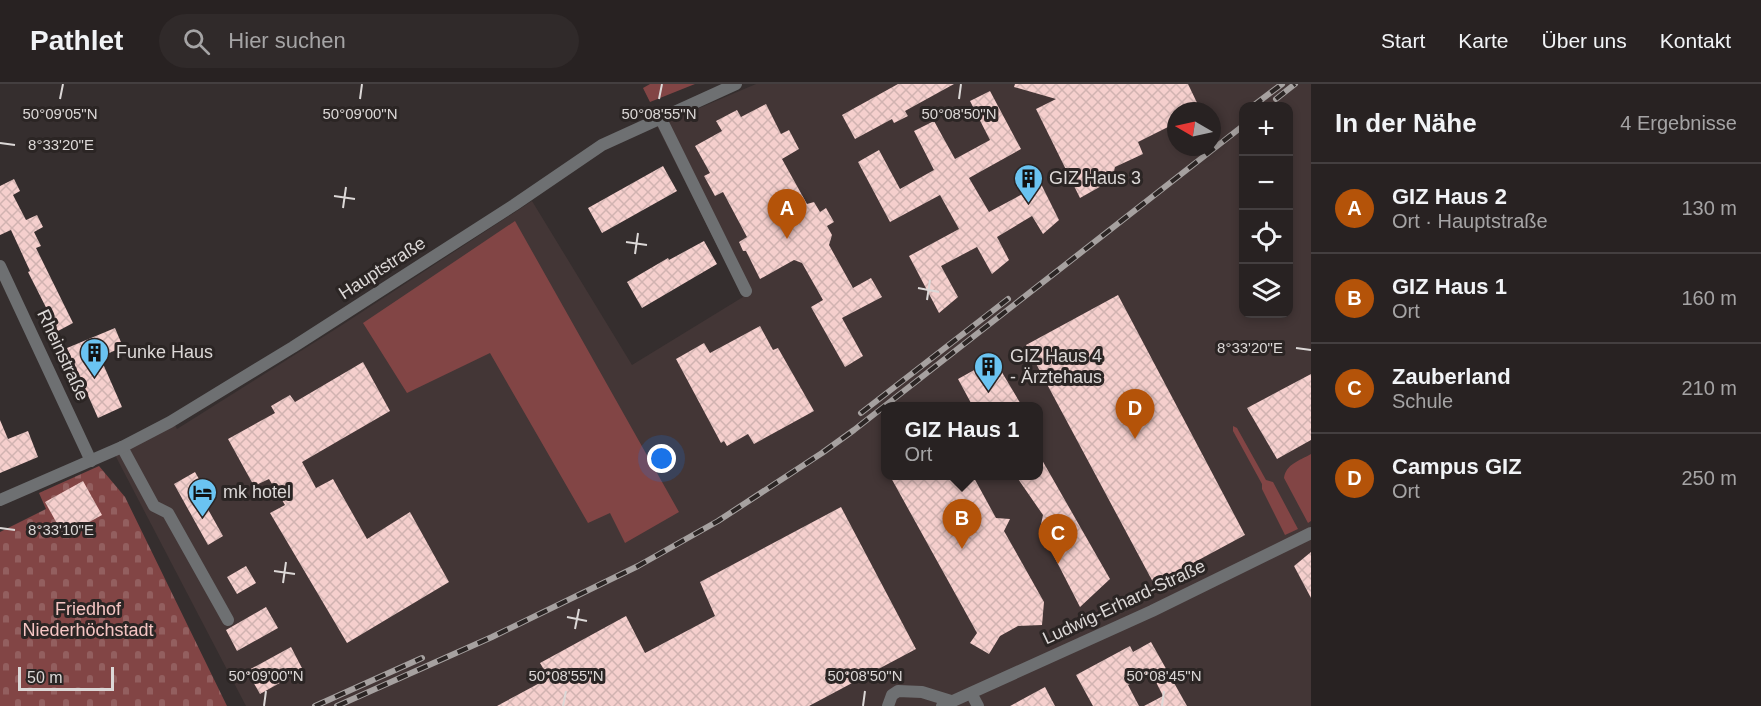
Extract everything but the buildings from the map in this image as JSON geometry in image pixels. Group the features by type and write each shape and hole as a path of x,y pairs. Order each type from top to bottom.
{"street":[{"name":"Hauptstraße","path":"0,500 122,447 180,416 293,347 514,205 602,145 736,84"},
{"path":"661,119 746,291"},
{"name":"Rheinstraße","path":"2,274 91,461"},
{"path":"122,447 154,506 168,513 228,620"},
{"name":"Ludwig-Erhard-Straße","path":"888,706 892,695 898,691 922,692 946,703 971,693 1152,611 1311,533"},
{"path":"971,693 978,706"}],"shaded area":[{"path":"756,84 1311,84 1311,706 246,706 114,453 174,423 177,429 532,201 632,365 743,297 657,126"}],"green space":[{"path":"650,84 695,84 650,102 643,88"},
{"path":"515,221 679,512 625,543 610,513 588,523 490,353 407,393 363,323"},
{"path":"1233,426 1237,428 1266,480 1273,482 1298,529 1285,535 1262,489 1262,484 1233,431"},
{"path":"1311,454 1311,521 1308,523 1284,478 1290,466"},
{"name":"Friedhof Niederhöchstadt","path":"99,466 125,497 227,706 0,706 0,532 46,509 39,493"}],"railway":[{"path":"1258,102 1282,84"},
{"path":"1276,99 1295,84"},
{"path":"890,402 1239,129"},
{"path":"861,413 1008,299"},
{"path":"337,706 492,637 638,566 718,521 822,453 881,409"},
{"path":"315,706 422,658"}],"place":[{"name":"GIZ Haus 3","path":"1028,204"},
{"name":"GIZ Haus 2","path":"787,239"},
{"name":"Funke Haus","path":"95,378"},
{"name":"GIZ Haus 4 - Ärztehaus","path":"989,392"},
{"name":"Campus GIZ","path":"1135,439"},
{"name":"mk hotel","path":"202,518"},
{"name":"GIZ Haus 1","path":"962,549"},
{"name":"Zauberland","path":"1058,564"}]}
